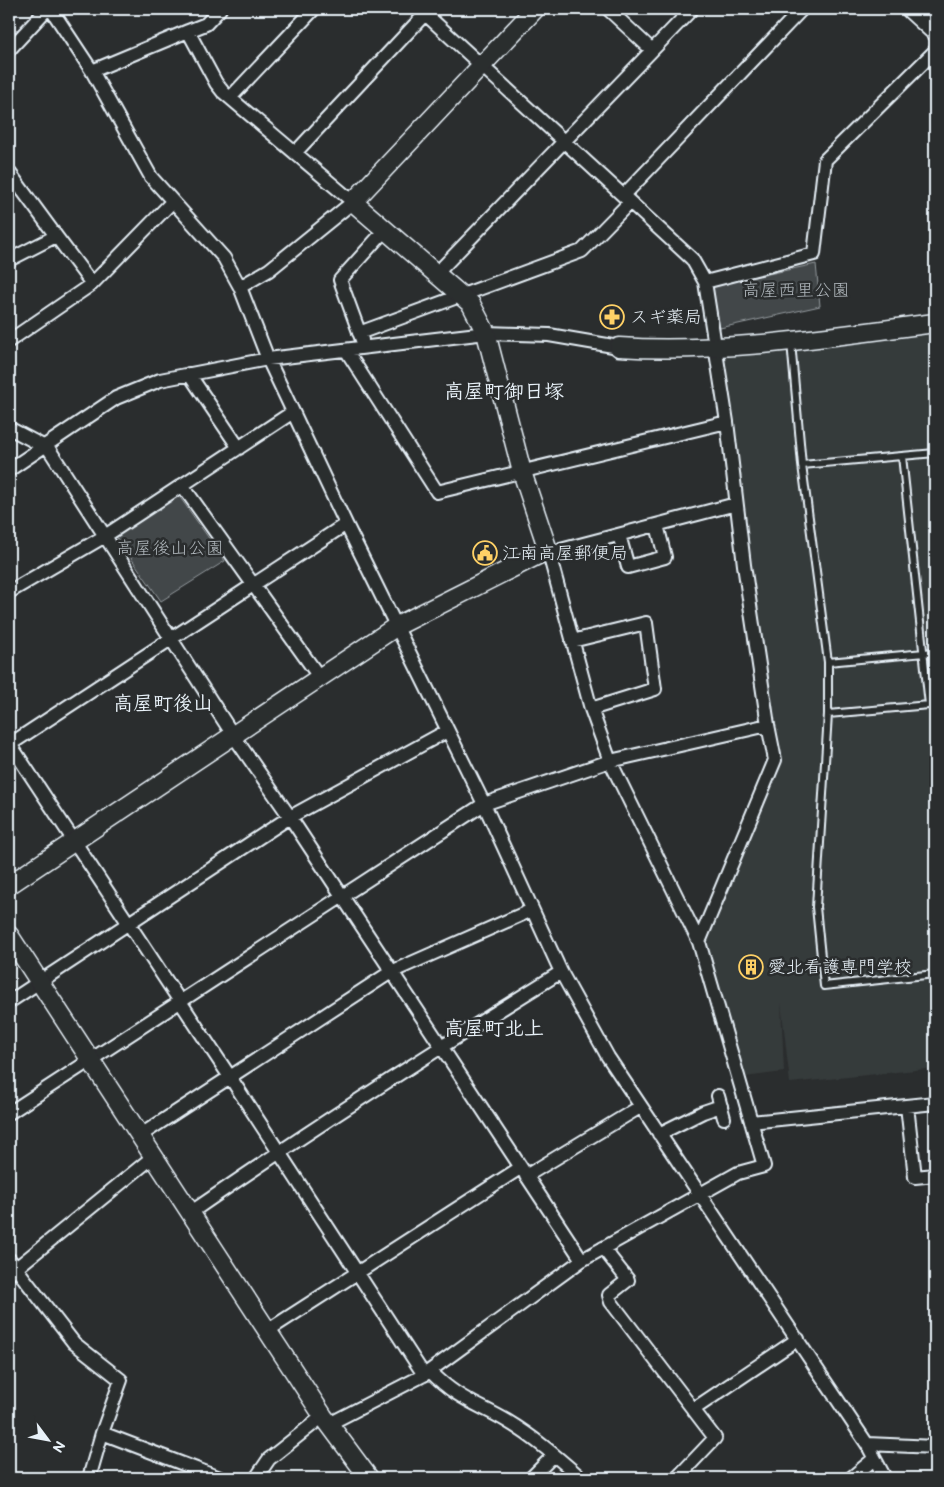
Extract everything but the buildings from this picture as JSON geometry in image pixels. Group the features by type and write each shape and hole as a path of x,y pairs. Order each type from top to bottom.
{"main road":[{"path":"912,9 935,30"}],"street":[{"path":"9,50 47,9"},
{"path":"51,9 92,71 151,177 224,258 240,287 268,359 346,524 398,626 447,731 484,804 561,972 608,1057 798,1339 867,1444 885,1478"},
{"path":"92,71 206,24 220,9"},
{"path":"230,98 314,9"},
{"path":"240,287 275,265 352,202 535,9"},
{"path":"608,9 652,50"},
{"path":"437,273 692,9"},
{"path":"359,333 582,251 627,198 802,9"},
{"path":"295,154 422,11 692,259 706,282 714,346 727,422 736,504 768,725 775,760 699,942"},
{"path":"188,31 216,83 230,98 472,304 486,333 522,472 549,551 591,708 610,761 699,942 764,1166 738,1173 582,1260 427,1373 326,1420 269,1459 256,1478"},
{"path":"706,282 814,254 825,160 935,51"},
{"path":"9,172 92,284"},
{"path":"9,341 92,284 172,202"},
{"path":"364,347 340,280 385,230"},
{"path":"9,260 56,236"},
{"path":"9,470 116,398 160,380 268,359 486,333 549,335 619,347 714,346 791,341 935,323"},
{"path":"346,350 437,492 727,422"},
{"path":"189,374 239,448"},
{"path":"9,592 105,536 293,412"},
{"path":"9,428 46,446 233,735 290,817 582,1260"},
{"path":"182,485 252,586 320,678"},
{"path":"9,885 398,626 549,551 736,504"},
{"path":"346,524 9,745 181,1002 357,1273 427,1373 460,1398 508,1422 554,1455 581,1478"},
{"path":"619,534 628,567 665,557 657,525"},
{"path":"572,642 646,623 655,688 591,708"},
{"path":"9,1113 93,1061 484,804 610,761 768,725"},
{"path":"9,1002 290,817 447,731"},
{"path":"140,1135 391,972 532,910"},
{"path":"9,935 326,1420 369,1478"},
{"path":"190,1212 278,1152 440,1047 561,972"},
{"path":"751,1122 935,1103"},
{"path":"907,1106 915,1177 935,1175"},
{"path":"268,1331 357,1273 523,1172 640,1107"},
{"path":"659,1134 703,1112 721,1107"},
{"path":"89,1478 102,1433 122,1380 74,1343 11,1267 154,1156"},
{"path":"603,1248 628,1280 609,1295 611,1302 716,1438 677,1478"},
{"path":"694,1409 798,1339"},
{"path":"102,1433 220,1478"},
{"path":"867,1444 935,1447"},
{"path":"532,1478 554,1455"},
{"path":"851,1478 874,1459"}],"lane":[{"path":"791,341 802,465 828,662 828,714 816,907 824,986 935,974"},
{"path":"802,465 935,453"},
{"path":"828,714 929,704 925,653 902,456"},
{"path":"828,662 935,652"}],"shaded area":[{"path":"935,327 935,1068 790,1083 781,1003 784,1072 737,1078 699,942 775,759 714,345"}],"green space":[{"name":"高屋西里公園","path":"816,264 820,306 720,328 712,286"},
{"name":"高屋後山公園","path":"179,496 225,561 161,601 115,535"}],"place":[{"name":"スギ薬局","path":"612,317"},
{"name":"江南高屋郵便局","path":"485,553"},
{"name":"愛北看護専門学校","path":"751,967"}],"district":[{"name":"高屋町御日塚","path":"504,392"},
{"name":"高屋町後山","path":"163,704"},
{"name":"高屋町北上","path":"494,1029"}]}
